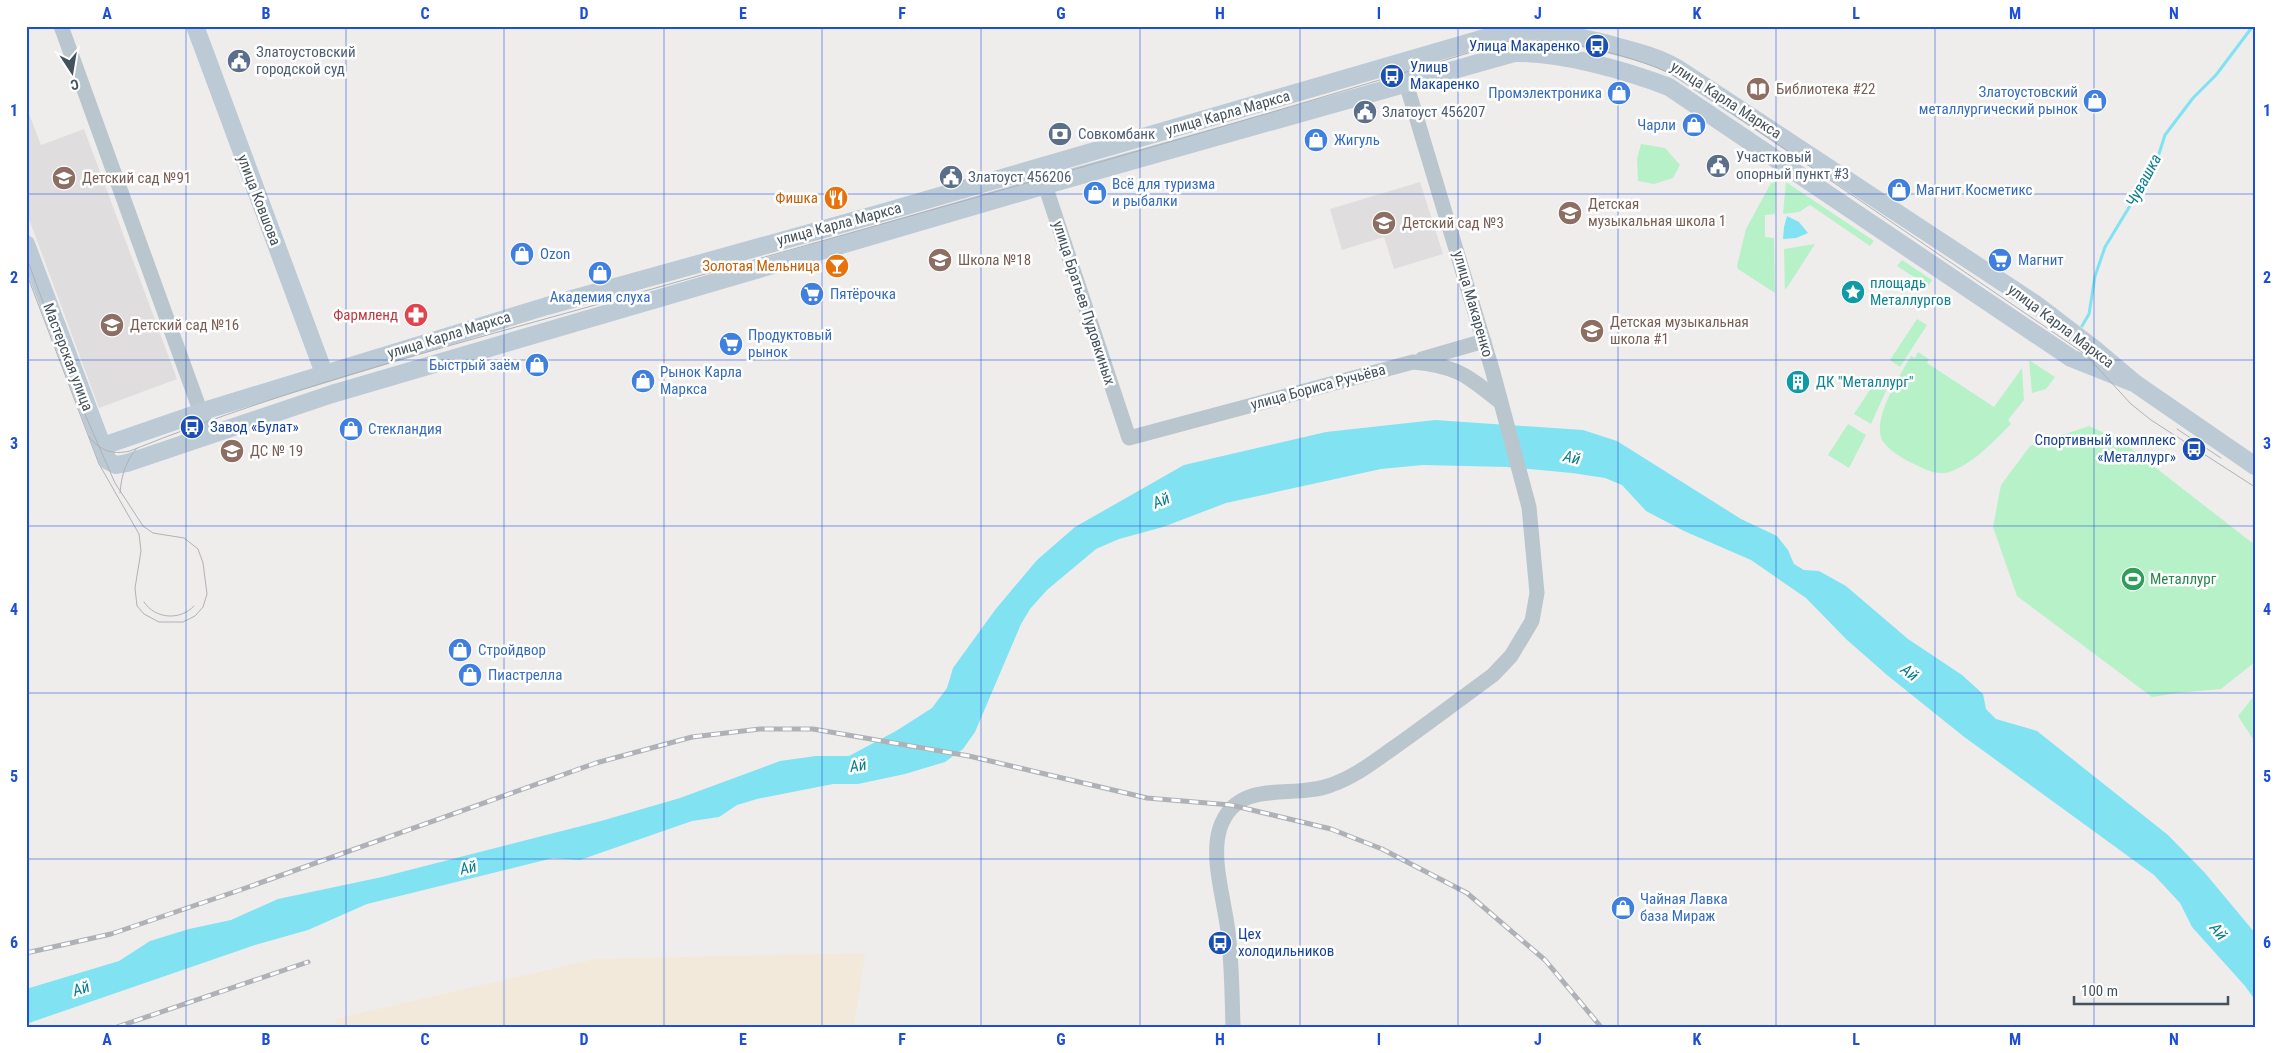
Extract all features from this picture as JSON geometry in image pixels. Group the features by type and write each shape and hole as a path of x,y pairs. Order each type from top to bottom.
{"main road":[{"name":"улица Ковшова","path":"195,26 324,373"},
{"name":"улица Карла Маркса","path":"103,446 200,412 547,306 878,214 1509,31 1532,29 1553,31 1662,59 2034,303 2097,351 2136,384 2255,466"},
{"name":"улица Карла Маркса","path":"116,465 134,461 342,391 1046,185 1514,53 1540,53 1641,76 1669,87 2071,358 2136,384"},
{"name":"Мастерская улица","path":"26,244 108,461 116,465"}],"street":[{"path":"61,26 208,435"},
{"name":"улица Макаренко","path":"1233,1027 1230,954 1217,844 1220,828 1232,806 1255,794 1295,792 1330,786 1358,773 1493,674 1511,656 1532,621 1537,593 1530,507 1484,341 1408,84 1400,63"},
{"name":"улица Братьев Пудовкиных","path":"1039,167 1129,438"},
{"path":"1413,362 1484,341"},
{"name":"улица Бориса Ручьёва","path":"1129,438 1413,362 1440,365 1462,373 1501,407"}],"shaded area":[{"path":"26,106 41,145 84,129 177,379 99,408 26,211"},
{"name":"Детский сад №3","path":"1420,182 1443,254 1394,269 1384,237 1342,250 1330,209"}],"green space":[{"path":"1641,144 1665,148 1680,165 1673,178 1654,184 1638,181 1637,159"},
{"path":"1776,182 1775,214 1765,215 1765,237 1774,238 1775,293 1738,269 1737,266 1746,229 1771,183"},
{"path":"1786,182 1874,241 1870,246 1810,205 1799,212 1783,214"},
{"path":"1815,244 1788,286 1785,290 1784,249"},
{"path":"1902,260 1932,280 1928,286 1897,266"},
{"path":"1917,319 1927,325 1900,367 1890,360"},
{"path":"1918,352 1929,359 1927,363 1994,407 2022,368 2024,400 2008,420 2011,424 1976,457 1947,473 1931,472 1908,461 1891,450 1882,440 1880,431 1884,409 1894,385 1911,356 1915,358"},
{"path":"2029,360 2055,377 2046,389 2032,393"},
{"path":"1879,376 1890,382 1871,424 1854,414"},
{"path":"1848,424 1866,435 1849,468 1828,455"},
{"name":"Металлург","path":"2089,426 2120,440 2255,545 2255,662 2221,689 2152,697 2017,596 1993,527 2001,485 2030,446"},
{"path":"2255,695 2255,742 2238,716"}],"sand":[{"path":"865,953 854,1027 337,1027 335,1019 595,959"}],"water":[{"path":"1787,216 1799,222 1808,233 1796,238 1783,239"},
{"name":"Ай","path":"1435,420 1583,430 1617,441 1741,519 1777,536 1788,550 1794,564 1804,570 1819,571 1846,586 1908,639 1962,675 1983,694 1986,709 1996,719 2037,731 2168,835 2205,873 2255,933 2255,1000 2245,986 2192,927 2180,903 2154,875 1963,736 1887,675 1846,639 1806,598 1751,560 1684,531 1646,511 1622,485 1605,478 1507,467 1423,465 1381,469 1226,503 1163,527 1119,539 1096,549 1047,590 1030,609 1021,624 975,732 963,749 945,762 905,774 858,784 833,784 757,799 737,805 719,817 692,821 580,860 553,858 367,904 308,930 255,945 26,1024 26,989 119,961 150,941 189,929 231,920 278,899 382,877 601,821 680,798 780,761 816,756 849,756 896,731 932,708 947,688 953,668 995,610 1037,560 1075,527 1184,465 1326,432"}],"waterway":[{"name":"Чувашка","path":"2082,326 2089,314 2095,276 2105,247 2156,163 2165,135 2193,98 2216,75 2253,26"}],"tram line":[{"path":"89,437 98,446 107,451 130,451 258,404 388,363 1079,168 1398,75 1504,42 1540,40 1561,42 1622,56 1663,70 1695,88 2085,354 2131,404 2151,420 2255,487"},
{"path":"26,256 80,403 115,483 143,526 153,533 184,538 198,549 203,563 207,594 203,607 195,616 183,622 159,622 144,614 137,606 135,588 141,551 139,534 99,464 26,272"},
{"path":"2177,429 2221,458"},
{"path":"120,493 125,469 137,448"},
{"path":"144,602 154,612 168,616 182,614 194,606"}],"railway":[{"path":"26,953 111,934 596,763 692,737 760,729 813,729 969,756 1147,798 1231,805 1331,829 1382,849 1467,893 1545,960 1601,1027"},
{"path":"117,1027 308,962"}],"place":[{"name":"Улица Макаренко","path":"1597,46"},
{"name":"Златоустовский городской суд","path":"239,61"},
{"name":"Улицв Макаренко","path":"1392,76"},
{"name":"Библиотека #22","path":"1758,89"},
{"name":"Промэлектроника","path":"1619,93"},
{"name":"Златоустовский металлургический рынок","path":"2095,101"},
{"name":"Златоуст 456207","path":"1365,112"},
{"name":"Чарли","path":"1694,125"},
{"name":"Совкомбанк","path":"1060,134"},
{"name":"Жигуль","path":"1316,140"},
{"name":"Участковый опорный пункт #3","path":"1718,166"},
{"name":"Златоуст 456206","path":"951,177"},
{"name":"Детский сад №91","path":"64,178"},
{"name":"Магнит Косметикс","path":"1899,190"},
{"name":"Всё для туризма и рыбалки","path":"1095,193"},
{"name":"Фишка","path":"836,198"},
{"name":"Детская музыкальная школа 1","path":"1570,213"},
{"name":"Детский сад №3","path":"1384,223"},
{"name":"Ozon","path":"522,254"},
{"name":"Школа №18","path":"940,260"},
{"name":"Магнит","path":"2000,260"},
{"name":"Золотая Мельница","path":"837,266"},
{"name":"Академия слуха","path":"600,273"},
{"name":"площадь Металлургов","path":"1853,292"},
{"name":"Пятёрочка","path":"812,294"},
{"name":"Фармленд","path":"416,315"},
{"name":"Детский сад №16","path":"112,325"},
{"name":"Детская музыкальная школа #1","path":"1592,331"},
{"name":"Продуктовый рынок","path":"731,344"},
{"name":"Быстрый заём","path":"537,365"},
{"name":"Рынок Карла Маркса","path":"643,381"},
{"name":"ДК \"Металлург\"","path":"1798,382"},
{"name":"Завод «Булат»","path":"192,427"},
{"name":"Стекландия","path":"351,429"},
{"name":"Спортивный комплекс «Металлург»","path":"2194,449"},
{"name":"ДС № 19","path":"232,451"},
{"name":"Металлург","path":"2133,579"},
{"name":"Стройдвор","path":"460,650"},
{"name":"Пиастрелла","path":"470,675"},
{"name":"Чайная Лавка база Мираж","path":"1623,908"},
{"name":"Цех холодильников","path":"1220,943"}]}
